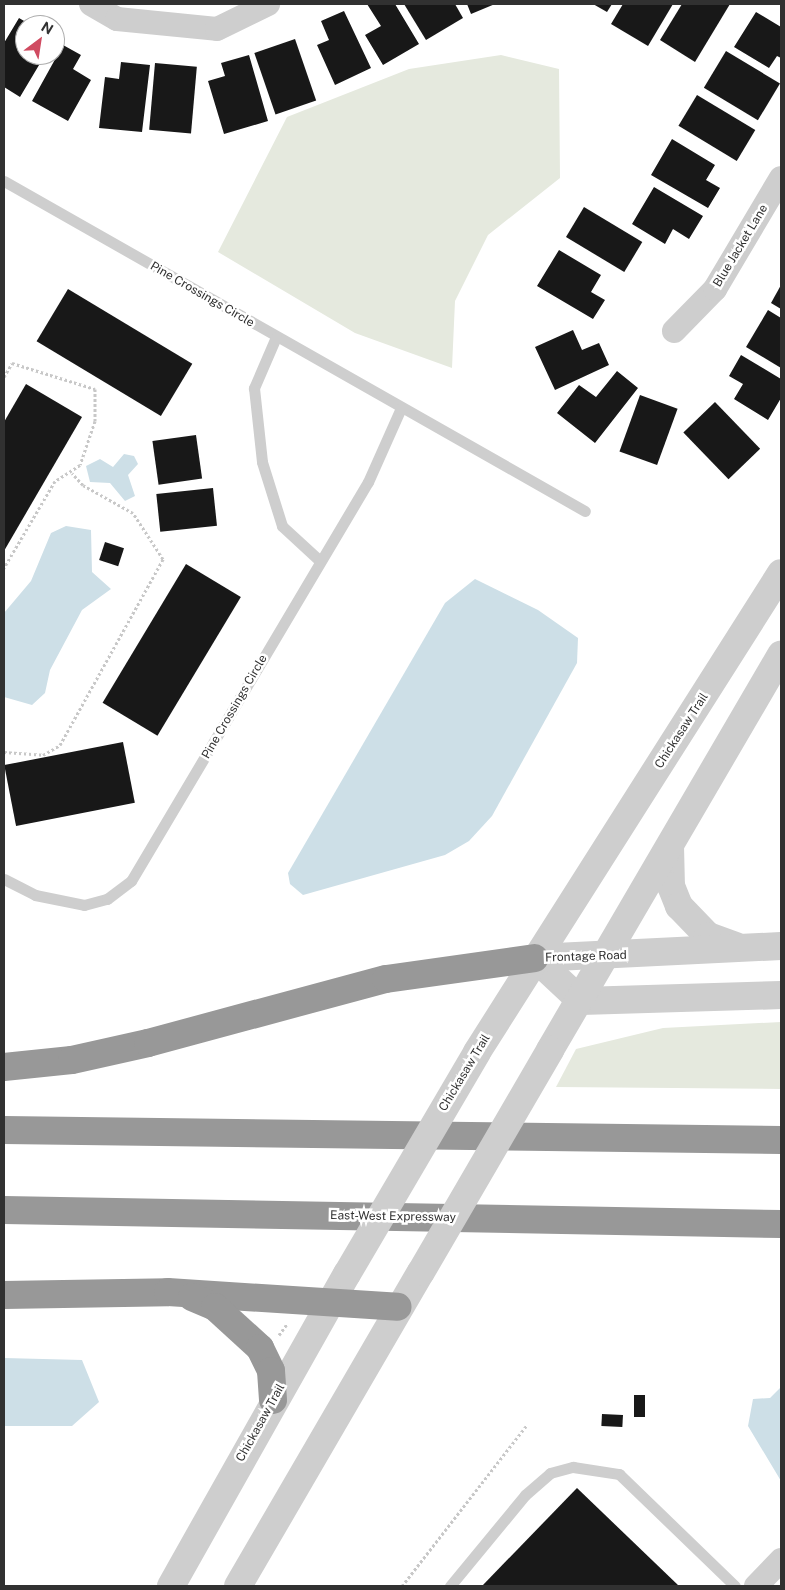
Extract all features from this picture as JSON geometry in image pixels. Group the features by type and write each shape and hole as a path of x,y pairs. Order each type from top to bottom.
{"highway":[{"path":"4,1067 72,1060 148,1043 386,979 535,958"},
{"path":"4,1130 781,1140"},
{"name":"East-West Expressway","path":"4,1210 781,1224"},
{"path":"4,1294 182,1292 333,1300 398,1307"},
{"path":"182,1292 215,1307 255,1342 271,1371 273,1400"}],"street":[{"path":"91,4 117,19 217,29 268,4"},
{"name":"Blue Jacket Lane","path":"674,331 715,289 781,178"},
{"name":"Chickasaw Trail","path":"171,1586 273,1400 477,1052 781,573"},
{"path":"238,1586 398,1307 421,1272 580,1002 781,654"},
{"path":"670,846 671,886 679,906 708,936 742,948"},
{"name":"Frontage Road","path":"535,958 604,958 781,946"},
{"name":"Frontage Road","path":"535,958 580,1002"},
{"path":"580,1002 781,995"},
{"path":"756,1586 781,1560"}],"lane":[{"name":"Pine Crossings Circle","path":"4,181 585,511"},
{"path":"276,337 254,388 262,462 282,526 319,560"},
{"name":"Pine Crossings Circle","path":"4,880 35,895 84,905 107,899 131,881 319,560 368,482 401,408"},
{"path":"450,1586 525,1495 550,1473 573,1467 619,1474 735,1586"}],"path":[{"path":"4,377 12,363 94,389 95,421 80,465 72,473 55,481 4,568"},
{"path":"4,752 43,754 60,745 162,559 133,513 83,485 72,473"},
{"path":"402,1586 527,1425"}],"shaded area":[{"path":"501,55 559,69 560,178 488,235 455,301 452,368 355,333 218,252 287,117 409,69"},
{"path":"124,454 134,456 138,464 128,475 135,496 125,501 110,483 90,482 86,466 100,459 113,467"},
{"path":"66,526 91,530 92,572 111,589 82,610 50,670 45,693 32,705 4,697 4,613 31,581 51,533"},
{"path":"475,579 538,610 578,638 577,663 492,816 469,841 445,855 303,895 290,884 288,873 445,603"},
{"path":"781,1022 781,1089 556,1087 576,1049 663,1028"},
{"path":"4,1358 82,1360 99,1402 72,1426 4,1426"},
{"path":"781,1387 781,1481 748,1426 753,1399 770,1398"}],"building":[{"path":"367,4 395,4 419,44 383,65 365,35 381,26"},
{"path":"404,4 455,4 463,18 426,40"},
{"path":"467,4 495,4 471,14"},
{"path":"593,4 612,4 607,12"},
{"path":"623,4 673,4 648,46 611,24"},
{"path":"682,4 730,4 695,62 660,40"},
{"path":"344,11 371,68 335,85 317,45 329,40 321,21"},
{"path":"756,12 781,27 781,58 777,56 769,68 734,47"},
{"path":"15,25 15,65 39,65 20,97 4,87 4,43"},
{"path":"295,39 316,100 276,114 254,53"},
{"path":"65,46 81,55 73,69 91,80 68,121 32,101 52,65 65,65"},
{"path":"726,51 780,83 758,120 704,88"},
{"path":"249,55 268,121 224,134 208,81 225,76 221,63"},
{"path":"121,62 150,65 142,132 99,128 105,77 119,79"},
{"path":"155,63 197,67 191,133 149,130"},
{"path":"697,95 755,130 737,161 678,126"},
{"path":"672,139 715,165 706,180 720,188 708,208 651,175"},
{"path":"654,187 703,216 689,239 673,229 665,244 632,224"},
{"path":"584,207 642,242 624,272 566,237"},
{"path":"559,250 601,275 591,292 605,300 593,319 537,286"},
{"path":"781,285 781,309 771,303"},
{"path":"68,289 192,364 161,416 37,341"},
{"path":"768,310 781,318 781,368 746,347"},
{"path":"573,330 582,350 599,343 609,365 555,390 535,347"},
{"path":"741,355 781,379 781,398 768,420 734,399 743,384 729,376"},
{"path":"617,371 638,388 595,443 557,413 579,385 596,397"},
{"path":"26,384 82,417 4,551 4,422"},
{"path":"640,395 678,409 657,465 619,451"},
{"path":"715,402 760,449 729,479 683,433"},
{"path":"196,435 202,479 159,485 152,441"},
{"path":"213,488 217,526 160,532 156,494"},
{"path":"105,542 124,548 118,566 99,560"},
{"path":"186,564 241,597 157,736 103,703"},
{"path":"123,742 135,803 16,826 4,765"},
{"path":"634,1395 645,1395 645,1417 634,1417"},
{"path":"602,1414 623,1415 622,1427 601,1426"},
{"path":"577,1488 679,1586 482,1586"}]}
